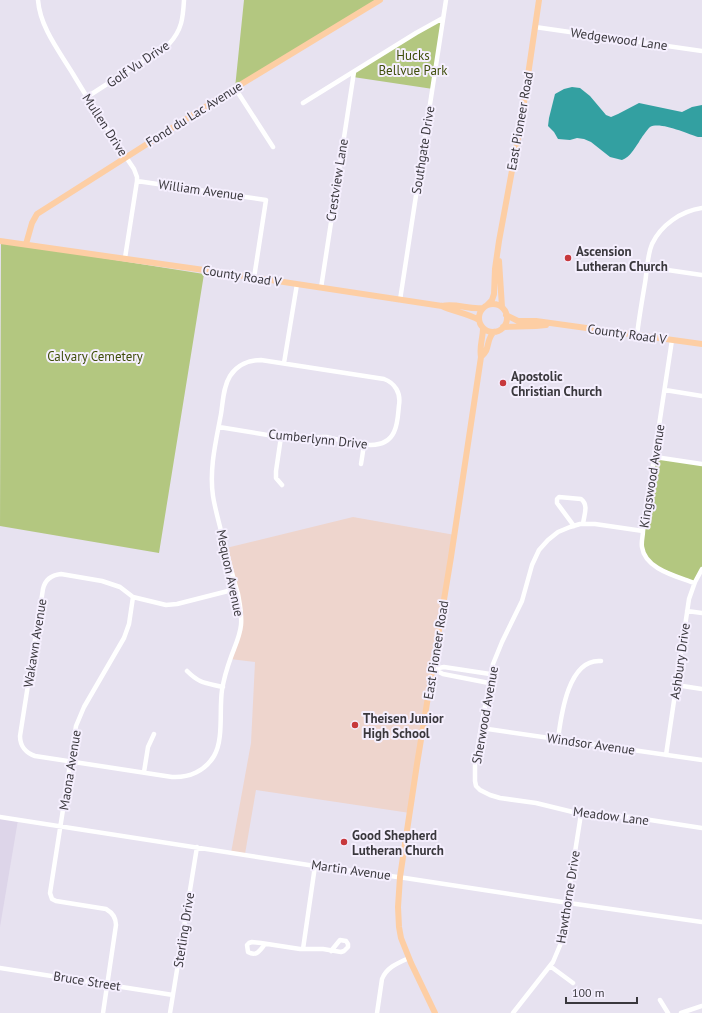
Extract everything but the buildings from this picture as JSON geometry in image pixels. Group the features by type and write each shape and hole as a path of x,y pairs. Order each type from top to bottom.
{"main road":[{"name":"Fond du Lac Avenue","path":"26,244 32,223 37,214 235,88 380,0"},
{"name":"East Pioneer Road","path":"499,241 522,116 539,0"},
{"name":"County Road V","path":"0,241 125,258 442,306 451,304 475,309 485,306"},
{"path":"479,320 479,316 485,306 492,300 494,294 495,269 499,241"},
{"path":"483,328 494,332 499,330 503,327 506,318 505,311 502,307 499,268 499,241"},
{"path":"485,306 494,304 502,307"},
{"path":"442,306 450,310 473,316 479,320 483,328 480,351 481,357"},
{"name":"County Road V","path":"506,315 518,321 536,321 702,344"},
{"name":"County Road V","path":"503,327 551,324"},
{"name":"East Pioneer Road","path":"435,1013 409,958 398,927 400,877 464,474 481,357 486,352 489,339 494,332"}],"street":[{"name":"Mullen Drive","path":"38,0 40,14 50,37 134,169 137,181"},
{"name":"Golf Vu Drive","path":"87,97 169,44 176,36 182,24 184,15 184,0"},
{"name":"Southgate Drive","path":"400,300 446,0"},
{"path":"303,103 443,18"},
{"name":"Wedgewood Lane","path":"535,27 702,51"},
{"name":"Crestview Lane","path":"321,288 354,72"},
{"path":"235,88 273,147"},
{"path":"125,258 137,181"},
{"name":"William Avenue","path":"137,181 266,200 254,278"},
{"path":"637,335 647,267 652,245 656,236 666,225 678,216 702,208"},
{"path":"647,267 702,275"},
{"path":"284,363 297,284"},
{"name":"Kingswood Avenue","path":"672,340 643,531 642,548 644,555 657,568 694,583"},
{"name":"Mequon Avenue","path":"70,761 175,777 185,776 198,771 209,762 216,752 219,742 220,706 223,687 226,672 240,630 241,609 215,507 212,489 213,465 226,384 230,375 235,369 244,363 254,360 261,360 284,363"},
{"name":"Cumberlynn Drive","path":"219,427 299,439 322,437 364,445 377,445 384,443 391,438 396,426 400,399 398,391 389,381 284,363"},
{"path":"665,390 702,396"},
{"path":"281,437 276,478 282,485"},
{"path":"361,464 364,445"},
{"path":"654,457 702,464"},
{"path":"574,526 557,503 556,500 559,497 581,499 584,501 586,506 583,524"},
{"name":"Sherwood Avenue","path":"521,801 501,798 480,790 476,786 475,781 475,764 490,674 497,652 522,601 536,556 551,537 574,526 583,524 599,524 643,531"},
{"name":"Ashbury Drive","path":"666,755 689,599 694,583 702,569"},
{"name":"Wakawn Avenue","path":"70,761 31,754 24,749 20,740 44,585 47,580 58,574 63,574 107,582 120,587 133,596 166,605 172,605 236,589"},
{"name":"Maona Avenue","path":"107,984 116,925 115,917 106,909 56,901 52,899 50,892 74,735 84,707 124,638 129,624 133,596"},
{"path":"687,610 702,613"},
{"path":"558,739 564,704 572,681 579,671 588,664 595,661 601,661"},
{"path":"433,670 444,667 490,674"},
{"path":"433,670 442,674 489,683"},
{"path":"187,672 202,682 223,687"},
{"path":"676,685 702,688"},
{"name":"Windsor Avenue","path":"480,728 702,760"},
{"path":"144,772 148,747 154,734"},
{"name":"Meadow Lane","path":"521,801 581,814 631,817 702,828"},
{"name":"Hawthorne Drive","path":"513,1013 550,966 559,950 563,936 581,814"},
{"name":"Martin Avenue","path":"0,817 315,866 400,877 702,922"},
{"name":"Sterling Drive","path":"170,1013 197,848"},
{"path":"302,949 315,866"},
{"path":"265,944 302,949 331,950"},
{"path":"377,1013 383,976 388,969 409,958"},
{"path":"550,966 573,984"},
{"name":"Bruce Street","path":"0,968 173,995"},
{"path":"103,1013 107,984"},
{"path":"660,1000 668,1013"},
{"path":"681,1013 702,1006"}],"shaded area":[{"path":"353,517 455,535 410,813 256,790 245,854 231,853 251,743 255,662 230,659 240,630 241,613 226,548"},
{"path":"0,817 18,820 0,927"}],"green space":[{"path":"244,0 380,0 235,88"},
{"name":"Hucks Bellvue Park","path":"443,18 433,89 353,77 354,72"},
{"name":"Calvary Cemetery","path":"1,242 204,274 159,553 0,526"},
{"path":"655,457 702,464 702,569 694,583 650,563 642,548"}],"water":[{"path":"572,87 580,88 590,96 606,115 611,117 639,103 682,112 692,107 702,105 702,137 667,127 650,127 628,157 622,160 610,157 591,142 584,139 558,139 548,126 555,94"}],"place":[{"name":"Ascension Lutheran Church","path":"568,258"},
{"name":"Apostolic Christian Church","path":"503,383"},
{"name":"Theisen Junior High School","path":"355,725"},
{"name":"Good Shepherd Lutheran Church","path":"344,842"}]}
